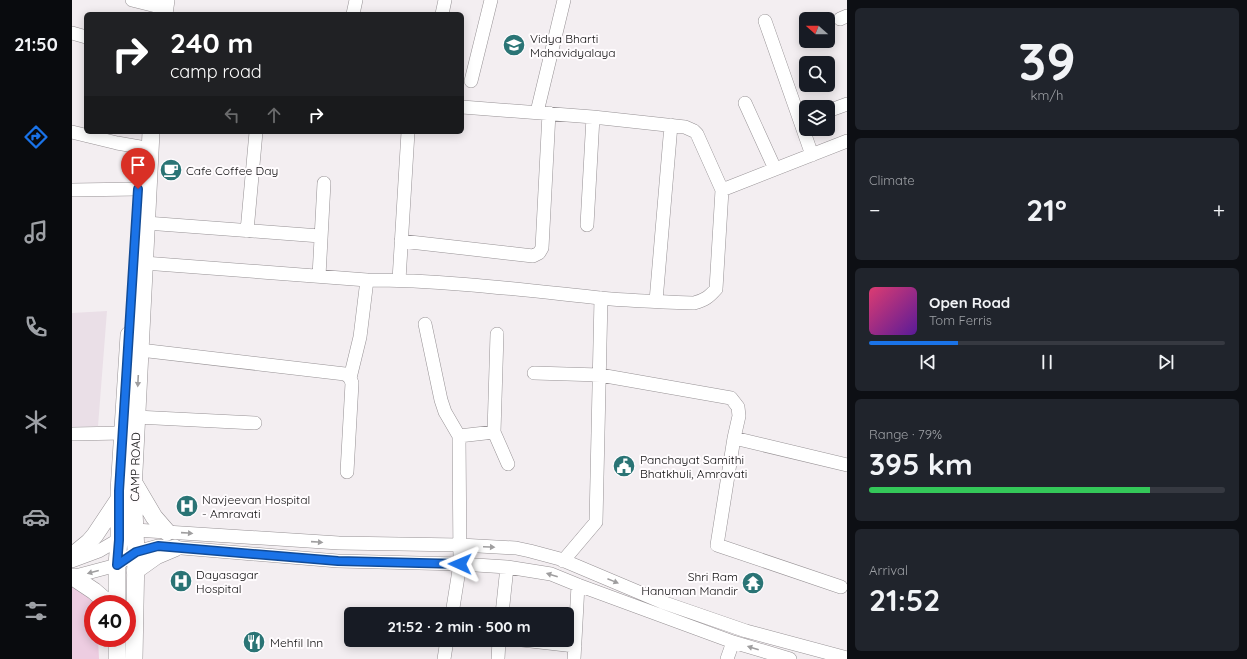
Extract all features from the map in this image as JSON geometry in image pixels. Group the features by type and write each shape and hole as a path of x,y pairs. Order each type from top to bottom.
{"main road":[{"name":"CAMP ROAD","path":"134,659 136,552 133,481 151,134"},
{"name":"CAMP ROAD","path":"117,595 119,499 141,139"},
{"path":"133,481 151,512 167,532"},
{"path":"72,556 89,542 119,499"},
{"path":"135,571 156,556 175,548"},
{"path":"72,572 99,595"},
{"path":"117,647 117,659"}],"street":[{"path":"132,0 159,7"},
{"path":"353,12 356,0"},
{"path":"442,12 445,0"},
{"path":"471,81 491,0"},
{"path":"401,241 533,256 539,253 542,248 543,113 564,0"},
{"path":"765,21 799,110"},
{"path":"72,33 84,36"},
{"path":"745,103 775,169"},
{"path":"835,108 847,104"},
{"path":"144,263 367,280 399,280 535,290 602,298 694,303 705,300 716,289 722,190 697,134 690,128 593,117 464,107"},
{"path":"588,225 593,117"},
{"path":"656,301 671,125"},
{"path":"72,132 117,143 141,139"},
{"path":"247,231 256,134"},
{"path":"399,280 408,134"},
{"path":"807,136 812,155"},
{"path":"722,190 847,141"},
{"path":"319,276 324,182"},
{"path":"72,190 138,189"},
{"path":"146,223 320,236"},
{"path":"350,378 360,337 367,280"},
{"path":"563,561 596,522 602,298"},
{"path":"425,324 441,400 445,412 459,436 460,564 453,607"},
{"path":"497,334 494,432 508,464"},
{"path":"140,350 345,374 350,378 352,383 347,472"},
{"path":"534,373 600,375 731,398 738,407 739,416 734,438 717,545 840,587"},
{"path":"136,417 255,423"},
{"path":"459,436 494,432"},
{"path":"72,434 123,433"},
{"path":"734,438 847,465"},
{"path":"72,572 99,551 135,530 339,543 460,545 516,548 563,561 662,602 746,631 847,658"},
{"path":"72,572 117,565 136,552 158,546 338,561 460,564 507,567 551,574 733,642 782,658"},
{"path":"503,607 507,567"},
{"path":"551,647 575,653 578,585"},
{"path":"727,659 733,642"},
{"path":"444,659 446,647"},
{"path":"498,659 499,647"}],"shaded area":[{"path":"107,311 98,426 72,427 72,313"},
{"path":"97,583 98,595 84,595 84,647 98,647 99,659 72,659 72,584"}],"place":[{"name":"Vidya Bharti Mahavidyalaya","path":"514,45"},
{"name":"Cafe Coffee Day","path":"171,170"},
{"name":"Panchayat Samithi Bhatkhuli, Amravati","path":"624,466"},
{"name":"Navjeevan Hospital - Amravati","path":"187,506"},
{"name":"Dayasagar Hospital","path":"181,581"},
{"name":"Shri Ram Hanuman Mandir","path":"753,583"},
{"name":"Mehfil Inn","path":"254,642"}],"route":[{"path":"138,189 119,491 119,540 117,565 136,552 158,546 338,561 460,564"}]}
